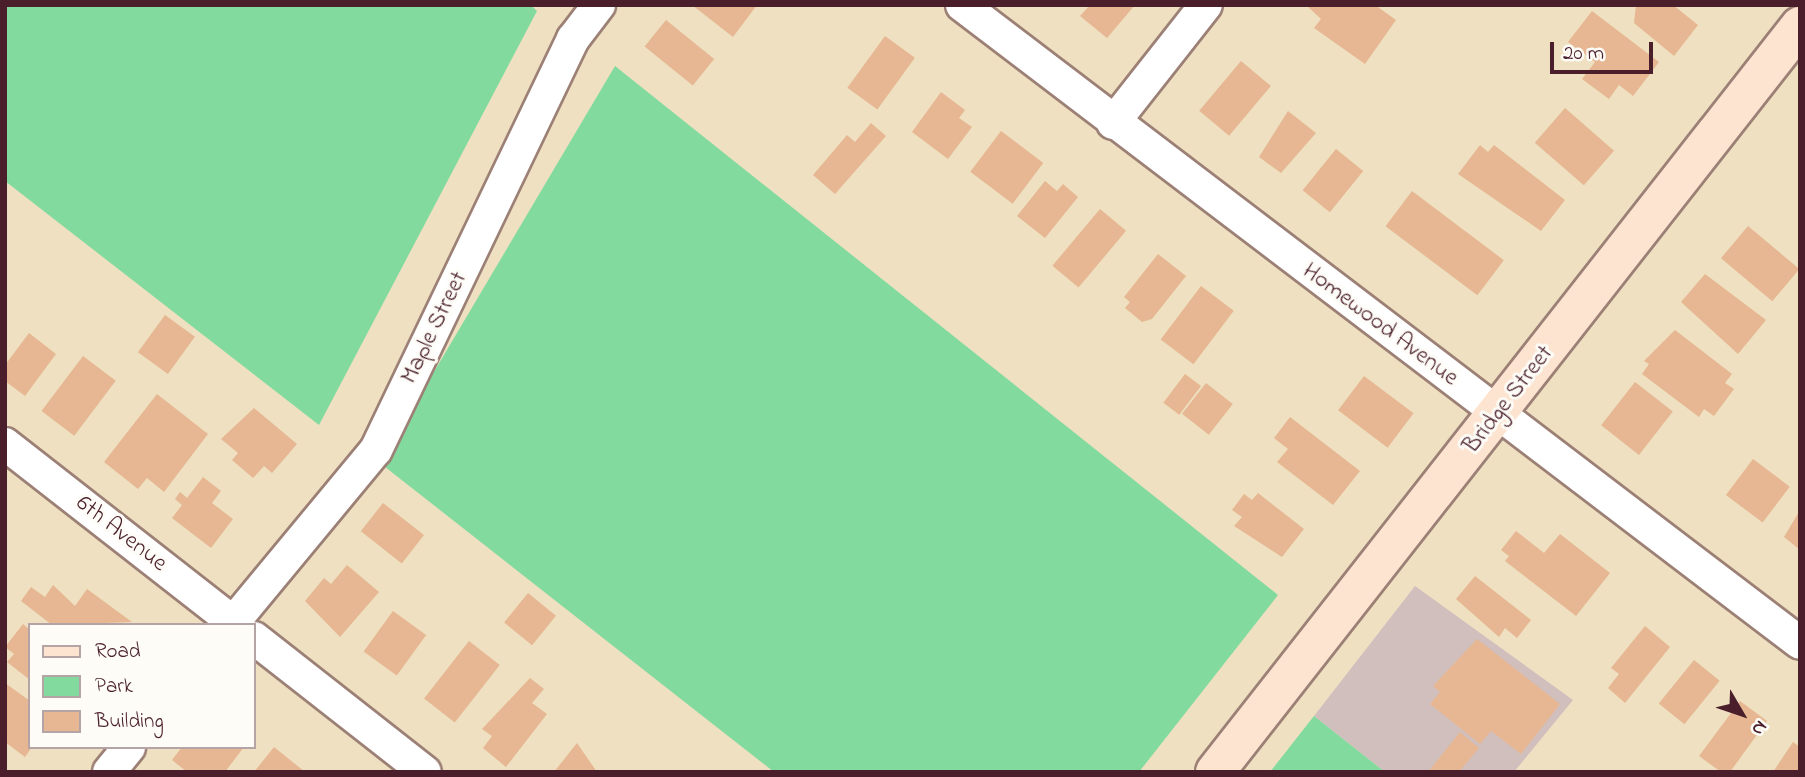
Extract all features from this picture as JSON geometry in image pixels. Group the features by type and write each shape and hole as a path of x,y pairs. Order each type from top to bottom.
{"main road":[{"name":"Bridge Street","path":"1215,772 1800,26"}],"street":[{"name":"Maple Street","path":"242,623 376,450 573,39 599,5"},
{"name":"Homewood Avenue","path":"962,5 1113,123 1800,643"},
{"path":"1113,123 1206,5"},
{"name":"6th Avenue","path":"5,444 234,623"},
{"name":"6th Avenue","path":"256,640 425,772"},
{"path":"109,772 127,749"}],"shaded area":[{"path":"1415,586 1573,700 1514,772 1385,772 1314,716"}],"green space":[{"path":"5,5 531,5 537,11 319,425 5,181"},
{"path":"615,66 1278,595 1139,772 774,772 380,463"},
{"path":"1314,716 1385,772 1270,772"}],"building":[{"path":"692,5 757,5 733,37"},
{"path":"1090,5 1135,5 1107,38 1080,16"},
{"path":"1306,5 1375,5 1396,20 1365,64 1314,28 1321,19"},
{"path":"1636,5 1673,5 1698,25 1674,56 1634,23"},
{"path":"1592,11 1659,62 1633,96 1619,85 1609,99 1582,79 1595,62 1568,42"},
{"path":"666,20 714,59 693,85 645,46"},
{"path":"885,36 915,58 877,110 847,88"},
{"path":"1241,61 1271,86 1229,136 1199,111"},
{"path":"941,92 965,110 959,118 972,127 948,159 912,132"},
{"path":"1565,108 1614,151 1584,185 1535,143"},
{"path":"1288,111 1316,133 1281,173 1259,157"},
{"path":"871,123 886,136 835,194 813,175 847,135 855,142"},
{"path":"1001,131 1043,163 1013,204 970,172"},
{"path":"1480,145 1488,152 1494,145 1565,200 1541,231 1458,174"},
{"path":"1336,149 1363,171 1330,212 1303,190"},
{"path":"1045,181 1057,191 1063,184 1078,197 1045,238 1017,216"},
{"path":"1412,191 1504,260 1477,295 1386,226"},
{"path":"1100,209 1126,231 1078,288 1052,266"},
{"path":"1748,226 1799,269 1772,301 1721,258"},
{"path":"1158,254 1186,276 1152,319 1142,322 1125,308 1130,302 1124,297"},
{"path":"1705,274 1766,320 1738,354 1681,302"},
{"path":"1201,286 1234,311 1193,364 1161,340"},
{"path":"165,315 195,337 168,374 138,352"},
{"path":"1675,330 1732,374 1725,383 1734,389 1714,416 1704,409 1699,417 1642,374 1649,364 1644,361"},
{"path":"29,333 56,354 25,396 5,381 5,365"},
{"path":"83,356 116,381 74,436 41,411"},
{"path":"1185,374 1201,386 1179,415 1163,403"},
{"path":"1364,376 1414,413 1388,448 1338,410"},
{"path":"1635,382 1673,412 1639,455 1601,425"},
{"path":"1206,383 1233,404 1209,435 1182,414"},
{"path":"157,394 208,434 164,492 147,478 138,489 104,462"},
{"path":"254,408 297,444 272,473 264,466 253,478 232,460 238,453 221,439"},
{"path":"1290,417 1360,471 1333,505 1277,462 1288,449 1274,438"},
{"path":"1753,459 1790,487 1763,523 1726,495"},
{"path":"203,477 221,491 212,503 233,519 211,548 172,518 182,505 175,499 180,492 187,498"},
{"path":"1258,493 1304,529 1282,557 1234,526 1242,517 1232,510 1244,494 1252,500"},
{"path":"383,503 424,535 402,563 361,531"},
{"path":"1800,510 1800,550 1784,537"},
{"path":"1516,531 1544,553 1560,534 1610,573 1576,616 1505,561 1509,556 1501,550"},
{"path":"347,565 379,592 340,637 305,601 324,578 331,584"},
{"path":"1475,576 1531,620 1517,638 1505,628 1499,637 1456,599"},
{"path":"53,585 75,606 87,589 132,622 49,623 21,601 31,587 45,597"},
{"path":"528,593 556,616 532,645 504,623"},
{"path":"393,611 426,635 397,676 364,651"},
{"path":"23,624 28,628 28,678 7,662 14,654 5,647"},
{"path":"1645,626 1670,647 1625,703 1608,688 1619,674 1611,668"},
{"path":"1477,639 1560,704 1521,754 1491,731 1480,744 1430,704 1440,692 1433,686"},
{"path":"469,641 500,665 455,723 424,699"},
{"path":"1694,660 1720,681 1684,724 1659,704"},
{"path":"530,678 544,689 532,703 547,714 506,767 483,748 492,736 482,729"},
{"path":"5,683 28,700 28,749 31,749 25,757 5,742"},
{"path":"1740,701 1767,721 1730,772 1721,772 1699,756"},
{"path":"1460,732 1479,748 1459,772 1428,772"},
{"path":"1793,742 1800,747 1800,772 1773,772"},
{"path":"577,743 597,772 554,772"},
{"path":"274,747 305,772 254,772"},
{"path":"180,749 242,749 225,772 187,772 172,760"}]}
